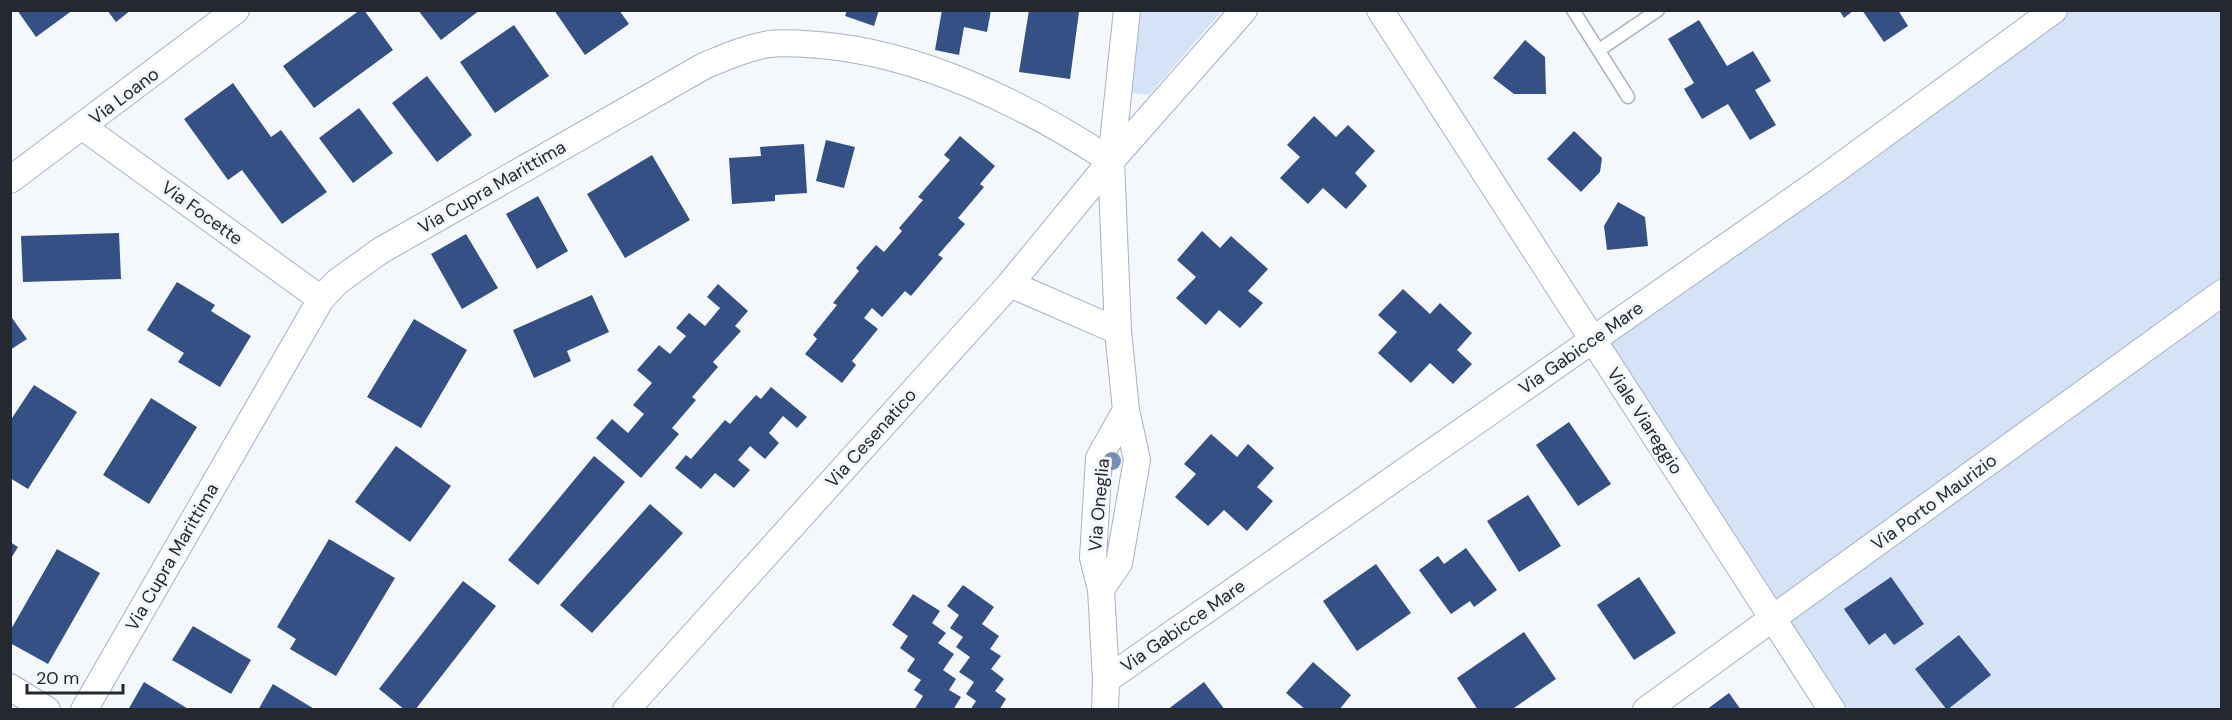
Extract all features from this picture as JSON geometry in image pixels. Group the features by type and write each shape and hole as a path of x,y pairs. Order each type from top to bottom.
{"street":[{"name":"Via Loano","path":"10,180 236,10"},
{"path":"1101,589 1119,562 1137,460 1126,410 1118,331 1111,161 1127,10"},
{"path":"1111,161 1244,10"},
{"name":"Viale Viareggio","path":"1380,10 1832,710"},
{"name":"Via Gabicce Mare","path":"1106,680 1823,179 2054,10"},
{"name":"Via Cupra Marittima","path":"84,710 321,299 358,265 380,251 704,66 746,49 771,44 843,47 883,54 964,81 1071,134 1111,161"},
{"name":"Via Focette","path":"83,127 321,299"},
{"name":"Via Cesenatico","path":"626,710 1010,284 1111,161"},
{"path":"1010,284 1118,331"},
{"name":"Via Porto Maurizio","path":"1646,710 2222,293"},
{"name":"Via Oneglia","path":"1105,710 1106,680 1101,589 1093,558 1099,458 1126,410"},
{"path":"10,687 47,710"}],"lane":[{"path":"1573,10 1628,97"},
{"path":"1599,50 1658,10"}],"shaded area":[{"path":"1141,11 1222,11 1149,95 1132,93"},
{"path":"2060,11 2221,11 2221,709 1832,709 1593,340"}],"building":[{"path":"17,10 73,10 36,37"},
{"path":"107,10 131,10 116,22"},
{"path":"360,10 364,10 393,50 314,108 283,66"},
{"path":"418,10 480,10 441,40"},
{"path":"554,10 619,10 629,24 585,55"},
{"path":"847,10 879,10 874,26 845,16"},
{"path":"942,10 991,10 987,32 964,27 959,55 935,50"},
{"path":"1029,10 1079,12 1070,79 1019,72"},
{"path":"1839,10 1854,10 1844,18"},
{"path":"1862,10 1898,10 1908,26 1884,42"},
{"path":"1699,20 1727,66 1753,51 1771,81 1755,90 1776,125 1750,140 1728,104 1702,119 1684,89 1694,83 1668,39"},
{"path":"514,25 549,76 495,113 460,62"},
{"path":"1525,40 1545,57 1546,94 1514,94 1493,78"},
{"path":"427,76 472,135 437,162 392,103"},
{"path":"233,83 271,137 281,130 327,192 282,224 242,170 228,180 184,119"},
{"path":"359,108 393,153 353,183 319,138"},
{"path":"1314,116 1336,137 1348,125 1375,151 1355,173 1367,186 1346,209 1323,188 1308,204 1280,178 1300,157 1287,145"},
{"path":"1574,131 1602,158 1600,172 1581,192 1547,159"},
{"path":"960,136 995,166 980,184 984,187 958,218 965,224 938,255 943,258 911,296 905,291 882,317 872,308 864,318 878,329 852,361 856,365 842,383 805,354 817,339 813,335 837,305 833,303 859,271 856,268 876,245 884,252 902,231 899,228 923,200 918,197 950,160 944,155"},
{"path":"826,140 855,147 844,188 816,181"},
{"path":"804,144 807,193 775,195 775,201 732,204 729,158 761,156 760,147"},
{"path":"652,155 690,220 625,258 587,194"},
{"path":"538,196 568,251 537,269 506,214"},
{"path":"1618,202 1645,217 1648,246 1607,250 1604,226"},
{"path":"1202,231 1220,248 1231,236 1268,269 1248,291 1263,303 1240,328 1219,310 1206,325 1176,298 1196,277 1177,260"},
{"path":"119,233 121,279 23,282 21,236"},
{"path":"466,234 498,288 462,309 431,254"},
{"path":"177,282 215,305 211,311 251,336 220,387 178,362 184,353 147,330"},
{"path":"718,284 748,311 735,326 741,331 713,362 718,367 692,397 696,400 672,428 679,434 641,478 596,438 612,419 628,433 644,414 633,405 652,383 637,370 659,345 670,354 686,336 676,328 689,313 705,326 720,308 707,297"},
{"path":"1403,289 1430,314 1440,303 1472,333 1457,350 1472,364 1453,384 1430,363 1411,383 1378,353 1397,332 1378,315"},
{"path":"592,295 609,332 567,351 571,361 534,378 513,330"},
{"path":"10,315 27,339 10,350"},
{"path":"414,319 467,350 421,428 367,397"},
{"path":"34,385 77,412 28,489 10,478 10,421"},
{"path":"771,387 807,417 797,428 783,416 769,433 779,443 765,459 750,446 738,460 750,470 734,488 715,473 701,489 675,468 686,455 691,459 725,420 730,424 756,395 761,399"},
{"path":"151,398 197,427 149,504 103,475"},
{"path":"1569,422 1611,484 1578,506 1536,445"},
{"path":"1211,434 1237,457 1248,444 1274,468 1257,487 1273,501 1247,531 1224,510 1208,526 1175,497 1196,474 1184,464"},
{"path":"396,446 451,486 410,542 355,502"},
{"path":"594,456 625,482 538,585 508,560"},
{"path":"1528,495 1561,546 1519,572 1487,521"},
{"path":"650,504 683,533 592,633 560,605"},
{"path":"329,539 395,578 336,676 290,649 296,639 277,627"},
{"path":"10,542 18,547 10,560"},
{"path":"1466,548 1497,590 1474,607 1470,601 1451,614 1419,570 1438,556 1444,564"},
{"path":"57,549 100,573 48,664 10,643 10,631"},
{"path":"1376,564 1411,613 1357,651 1323,601"},
{"path":"1639,577 1676,633 1634,660 1597,605"},
{"path":"1891,577 1924,624 1894,645 1885,633 1869,645 1844,609"},
{"path":"463,581 496,606 415,710 405,710 379,689"},
{"path":"963,585 994,607 982,624 999,636 990,649 1001,656 991,669 1004,679 995,691 1006,699 999,710 970,710 976,701 966,694 974,682 959,672 970,657 956,647 963,637 950,628 959,615 947,606"},
{"path":"913,594 940,611 932,623 946,633 938,643 954,654 943,670 956,679 949,690 961,697 953,710 914,710 923,696 914,690 921,680 907,671 915,659 900,648 908,636 892,625"},
{"path":"193,626 251,660 231,694 172,660"},
{"path":"1524,632 1556,679 1511,710 1478,710 1457,678"},
{"path":"1959,635 1991,675 1947,710 1915,669"},
{"path":"1313,662 1351,695 1339,710 1306,710 1286,693"},
{"path":"144,682 190,710 128,710"},
{"path":"1204,682 1225,710 1167,710"},
{"path":"273,684 316,710 258,710"},
{"path":"1729,693 1741,710 1706,710"}]}
